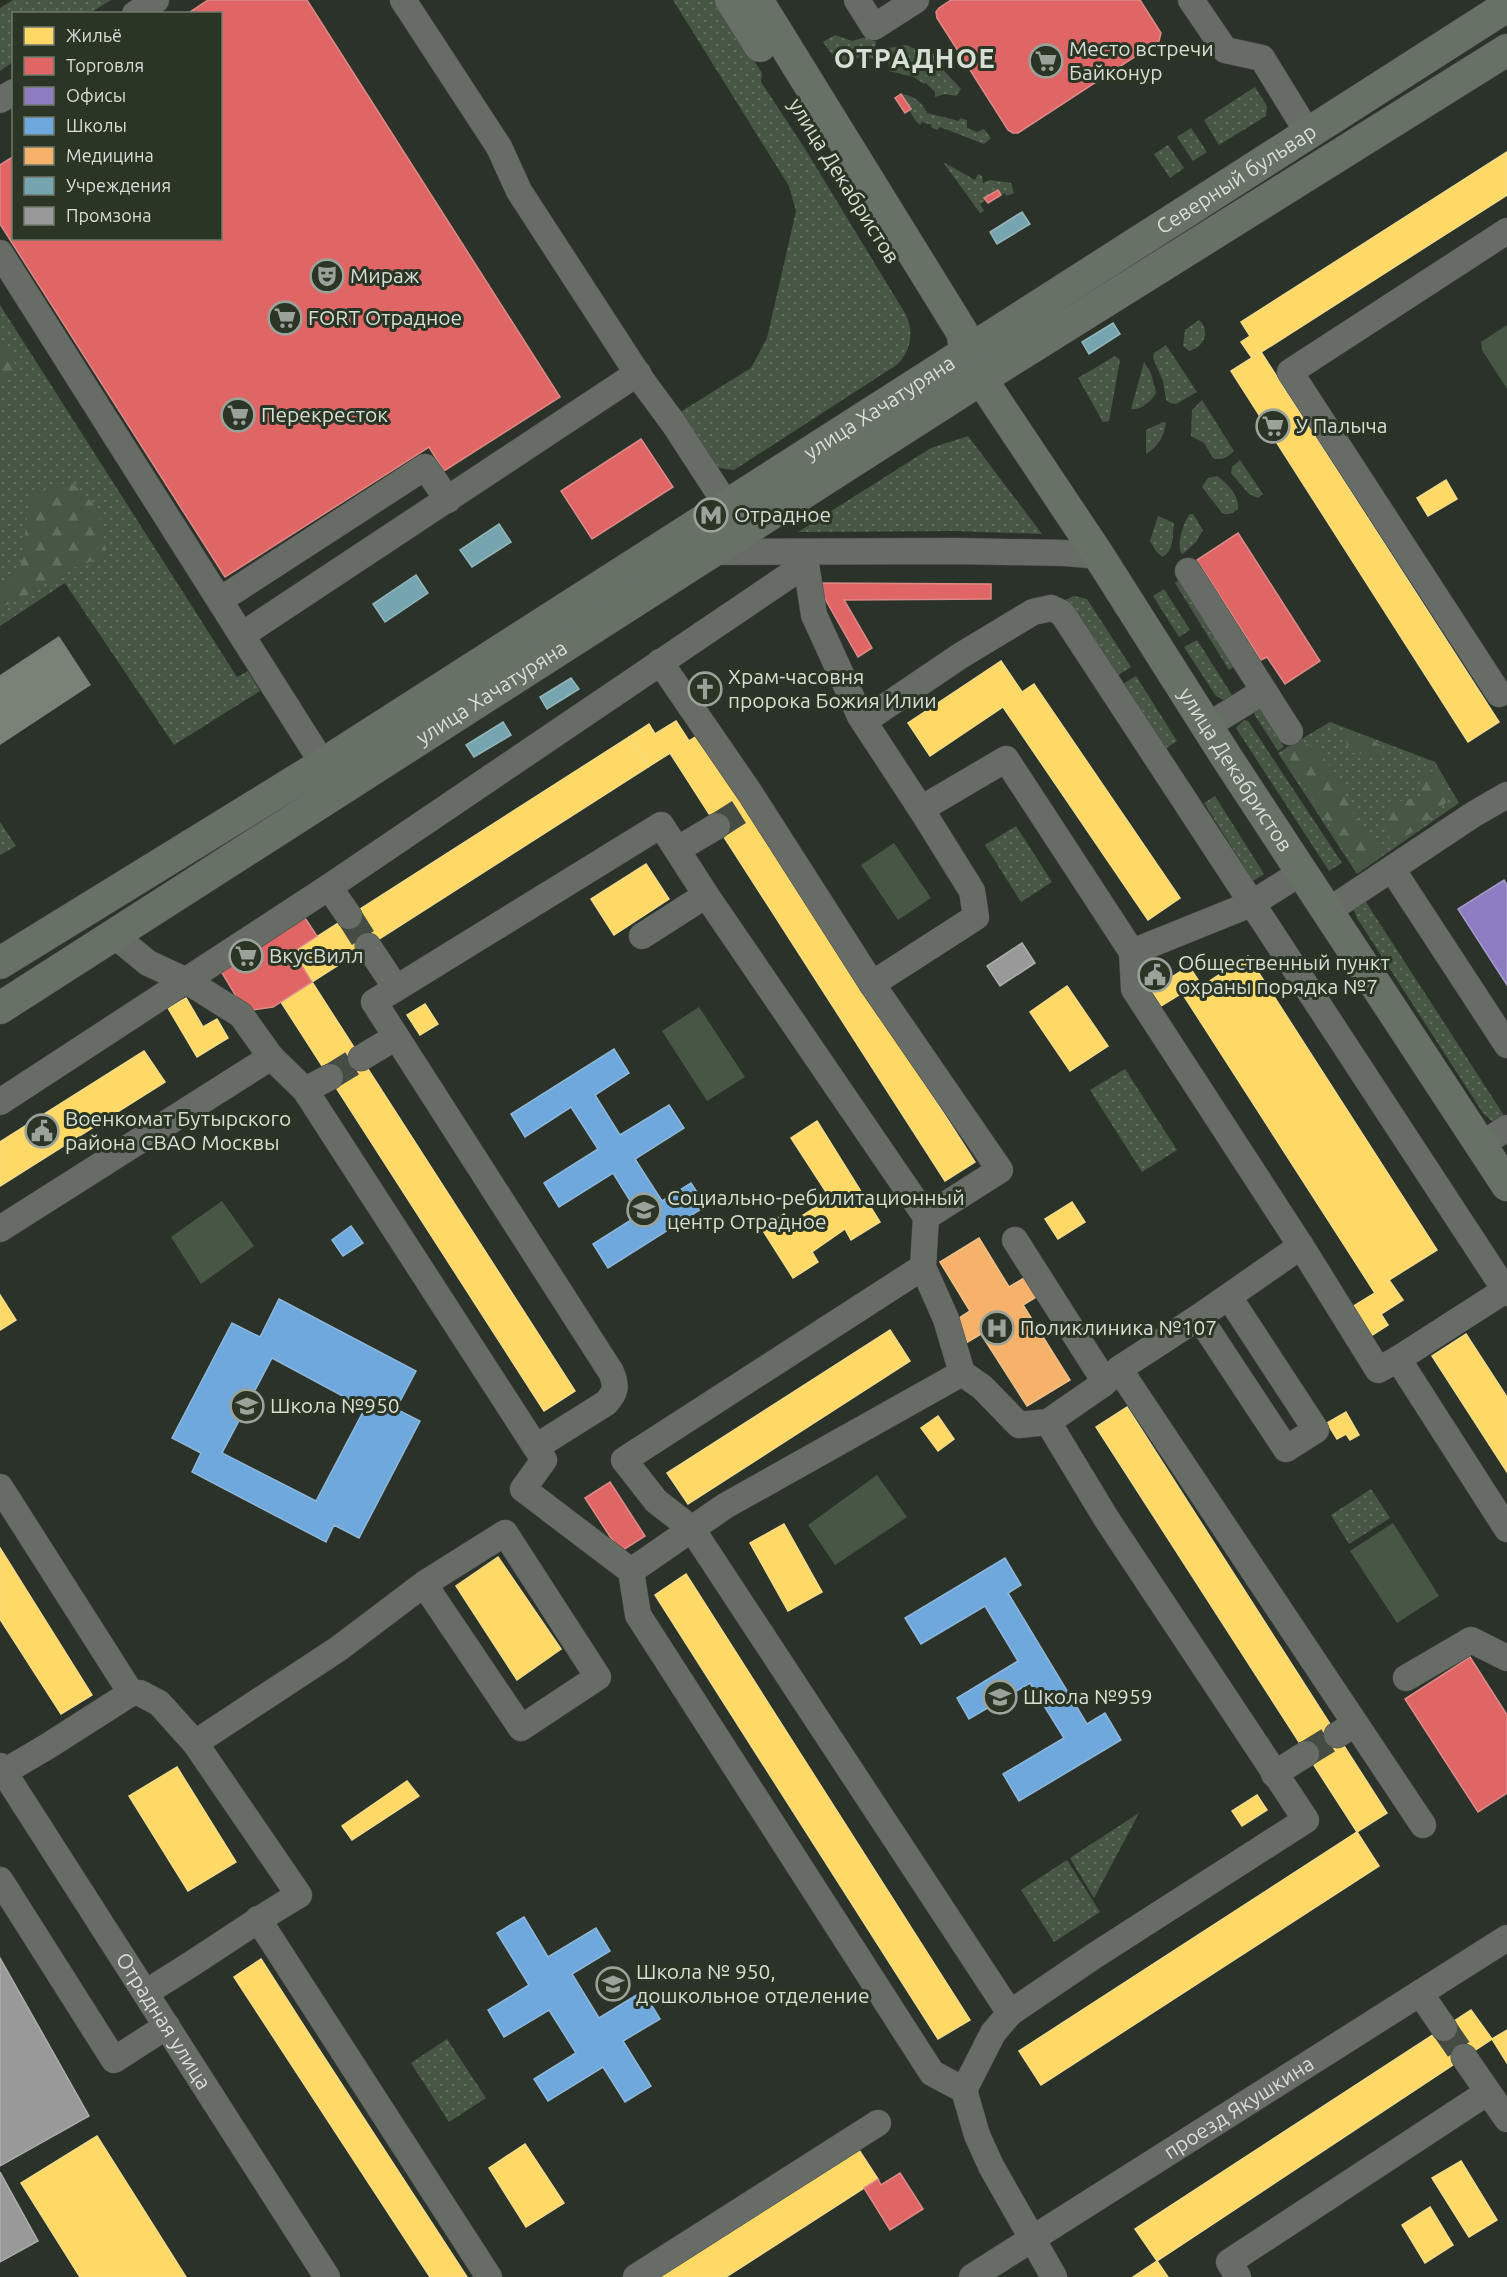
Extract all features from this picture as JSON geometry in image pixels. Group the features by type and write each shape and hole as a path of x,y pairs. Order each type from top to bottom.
{"main road":[{"name":"улица Декабристов","path":"731,0 946,343 973,366"},
{"name":"улица Декабристов","path":"757,0 962,332 973,366 1507,1185"},
{"name":"Северный бульвар","path":"973,366 1308,134 1507,6"},
{"name":"Северный бульвар","path":"973,366 1507,50"},
{"name":"улица Хачатуряна","path":"0,963 323,764 726,504 973,366"},
{"name":"улица Хачатуряна","path":"0,1008 710,552 973,366"}],"street":[{"path":"138,12 156,0"},
{"path":"403,0 499,147 519,191 726,504"},
{"path":"857,0 874,27 916,0"},
{"path":"1191,0 1225,50 1262,58 1308,134"},
{"path":"1504,697 1290,372 1507,231"},
{"path":"0,253 323,764"},
{"path":"242,635 638,373"},
{"path":"220,600 425,467 448,500"},
{"path":"710,552 806,558 1065,552 1099,556"},
{"path":"0,1102 329,887 660,662 806,558"},
{"path":"806,558 814,615 864,721 972,891 976,917 872,984"},
{"path":"1188,571 1290,732"},
{"path":"864,721 960,656 1033,612 1050,608 1059,611 1111,686 1251,904 1506,1291 1378,1370 1302,1246 1134,989 1132,952 1006,759 921,809"},
{"path":"660,662 704,723 751,805 1000,1170 926,1217"},
{"path":"1207,726 1264,692"},
{"path":"1328,910 1474,814 1507,795"},
{"path":"536,1447 606,1403 614,1395 616,1385 611,1372 374,1002 661,825 706,895 926,1217 923,1266 946,1319 962,1373 982,1387 1019,1425 1048,1422 1302,1246"},
{"path":"678,849 717,826"},
{"path":"1392,869 1507,1045"},
{"path":"1132,952 1251,904 1302,872"},
{"path":"329,887 349,916"},
{"path":"642,936 706,895"},
{"path":"114,934 148,963 187,981 241,1015 271,1057 305,1090 544,1460 523,1490 630,1571 638,1615 932,2073 964,2090"},
{"path":"368,946 396,988"},
{"path":"361,1058 396,1037"},
{"path":"0,1229 271,1057"},
{"path":"305,1090 330,1077"},
{"path":"1481,1145 1507,1128"},
{"path":"1015,1240 1100,1374 1111,1377 1346,1730 1423,1825"},
{"path":"923,1266 624,1460 656,1501 692,1529 1010,2013"},
{"path":"1199,1317 1286,1449 1316,1430 1229,1297"},
{"path":"1398,1359 1507,1528"},
{"path":"630,1571 725,1506 962,1373"},
{"path":"1048,1422 1106,1518 1305,1820 1010,2013 993,2033 964,2090 976,2135 1031,2239 1054,2277"},
{"path":"0,1487 131,1693"},
{"path":"195,1743 338,1649 424,1584 505,1533 598,1677 521,1728 424,1584"},
{"path":"1407,1678 1471,1640 1507,1658"},
{"path":"2,1769 48,1746 131,1693 140,1694 159,1703 195,1743 299,1895 146,1992"},
{"path":"1274,1774 1306,1754"},
{"name":"Отрадная улица","path":"2,1769 327,2277"},
{"path":"0,1880 114,2060 167,2026"},
{"path":"258,1919 489,2277"},
{"name":"проезд Якушкина","path":"972,2277 1507,1938"},
{"path":"1420,1993 1444,2028"},
{"path":"1464,2056 1507,2119"},
{"path":"1238,2277 1229,2262 1488,2092"},
{"path":"636,2277 878,2123"}],"green space":[{"path":"13,0 111,0 92,12 12,12 12,63 0,71 0,8"},
{"path":"673,0 715,0 762,73 761,82 807,152 906,315 910,328 910,341 906,353 898,364 734,470 719,468 713,464 677,414 751,368 767,338 796,211 789,186"},
{"path":"835,35 852,41 866,37 876,42 873,59 863,56 840,65 823,42"},
{"path":"906,45 920,51 927,50 936,55 934,60 961,89 956,96 945,94 935,97 935,92 926,83 914,77 889,71 888,48"},
{"path":"1255,87 1267,106 1266,116 1219,145 1204,120"},
{"path":"901,94 917,100 927,113 959,121 960,118 967,120 967,128 977,132 984,129 991,138 984,144 940,127 937,130 931,127 932,125 922,122 920,125"},
{"path":"1191,128 1207,152 1193,161 1177,137"},
{"path":"1168,145 1184,168 1170,178 1154,154"},
{"path":"943,162 975,180 978,174 982,176 983,183 990,180 1011,183 1014,193 1006,196 1005,193 1001,195 997,190 984,198 985,201 980,204 984,211 980,213"},
{"path":"0,305 237,677 248,671 260,691 174,745 65,583 0,626"},
{"path":"1199,320 1205,329 1204,338 1199,346 1189,351 1183,346 1185,330"},
{"path":"1507,325 1507,389 1482,350 1481,342"},
{"path":"0,337 9,347 16,368 12,377 0,386"},
{"path":"1166,345 1197,392 1176,404 1166,400 1163,381 1153,358 1154,353"},
{"path":"1115,356 1120,360 1109,421 1103,422 1078,378"},
{"path":"1144,362 1151,373 1156,393 1145,405 1131,409"},
{"path":"1202,400 1234,451 1225,458 1213,458 1204,443 1191,436 1192,410"},
{"path":"1163,422 1166,423 1162,438 1146,454 1146,430"},
{"path":"968,436 1042,534 955,531 798,532 931,448"},
{"path":"1240,460 1263,494 1258,498 1249,494 1231,473 1232,467"},
{"path":"1217,476 1229,486 1237,499 1238,509 1230,514 1222,513 1202,487 1208,478"},
{"path":"73,484 89,499 98,513 106,550 100,558 70,569 24,597 0,608 0,584 4,585 13,580 20,572 30,496 51,486"},
{"path":"1190,514 1193,514 1203,530 1196,542 1183,554 1180,549 1180,539"},
{"path":"1158,516 1174,523 1171,547 1162,557 1150,541"},
{"path":"1181,579 1236,665 1229,670 1175,583"},
{"path":"1164,589 1190,630 1179,637 1153,596"},
{"path":"1074,596 1087,599 1131,667 1112,679 1063,601"},
{"path":"1197,640 1232,695 1223,700 1216,696 1184,647"},
{"path":"1136,676 1177,741 1159,753 1118,687"},
{"path":"1258,706 1284,747 1278,751 1254,714"},
{"path":"1244,720 1248,721 1342,863 1329,871 1236,728"},
{"path":"1330,722 1435,762 1459,803 1357,874 1278,753"},
{"path":"1347,733 1366,737 1383,747 1379,756 1352,753 1348,748 1345,735"},
{"path":"1301,743 1310,746 1327,763 1335,774 1361,826 1377,845 1378,856 1359,870 1283,755"},
{"path":"1430,771 1439,776 1449,798 1425,823 1396,842 1385,830 1388,813 1394,803 1420,799 1421,794 1418,791 1421,776"},
{"path":"1215,796 1264,874 1253,881 1204,803"},
{"path":"0,822 16,846 0,855"},
{"path":"1016,826 1052,882 1021,902 985,845"},
{"path":"894,843 931,898 898,920 861,865"},
{"path":"1362,896 1507,1120 1493,1122 1483,1113 1357,918 1353,908"},
{"path":"699,1007 745,1077 707,1101 662,1031"},
{"path":"1125,1069 1177,1150 1142,1172 1090,1090"},
{"path":"222,1201 254,1246 201,1284 171,1237"},
{"path":"877,1475 907,1517 835,1565 808,1525"},
{"path":"1371,1489 1390,1518 1349,1544 1331,1515"},
{"path":"1393,1523 1439,1596 1397,1623 1350,1551"},
{"path":"1139,1813 1094,1898 1070,1858"},
{"path":"1067,1860 1100,1912 1054,1942 1021,1890"},
{"path":"447,2039 486,2098 449,2122 411,2063"}],"building: Жильё":[{"path":"1507,152 1507,195 1252,358 1241,342 1250,336 1241,322"},
{"path":"1261,352 1499,722 1468,742 1231,371"},
{"path":"1446,480 1457,499 1428,516 1417,498"},
{"path":"1001,661 1022,692 1034,684 1180,898 1148,920 1003,707 930,756 908,723"},
{"path":"676,721 689,741 700,734 975,1162 945,1181 670,753 648,767 629,737 649,724 655,734"},
{"path":"629,737 648,767 312,982 293,952"},
{"path":"646,864 669,899 614,935 591,899"},
{"path":"1248,956 1437,1250 1389,1280 1403,1300 1381,1314 1388,1325 1371,1336 1352,1307 1375,1293 1182,993 1161,1006 1144,980 1162,969 1169,979 1189,966 1202,986"},
{"path":"312,982 575,1391 544,1411 281,1002"},
{"path":"1067,986 1108,1046 1070,1071 1030,1012"},
{"path":"186,998 203,1027 217,1019 228,1038 197,1057 168,1008"},
{"path":"425,1004 438,1024 420,1035 407,1015"},
{"path":"144,1051 165,1082 0,1186 0,1142"},
{"path":"817,1121 880,1222 851,1240 845,1229 812,1252 818,1262 793,1278 762,1229 784,1214 791,1223 830,1198 791,1138"},
{"path":"1072,1202 1085,1222 1058,1239 1045,1219"},
{"path":"0,1295 16,1320 0,1330"},
{"path":"890,1330 910,1361 688,1504 667,1473"},
{"path":"1466,1334 1507,1397 1507,1472 1432,1356"},
{"path":"1127,1407 1387,1813 1357,1832 1096,1427"},
{"path":"1346,1412 1359,1435 1350,1440 1346,1434 1337,1439 1327,1423"},
{"path":"938,1416 954,1439 938,1451 921,1428"},
{"path":"784,1524 822,1592 788,1611 750,1543"},
{"path":"0,1548 92,1695 61,1714 0,1619"},
{"path":"498,1557 561,1649 517,1680 456,1586"},
{"path":"686,1574 970,2020 938,2039 655,1595"},
{"path":"177,1767 236,1862 188,1891 129,1796"},
{"path":"407,1781 419,1796 352,1840 342,1826"},
{"path":"1257,1795 1267,1810 1242,1826 1232,1811"},
{"path":"1357,1832 1379,1866 1041,2085 1019,2051"},
{"path":"261,1959 467,2277 430,2277 234,1977"},
{"path":"1471,2010 1492,2039 1157,2261 1135,2229"},
{"path":"1507,2030 1507,2063 1492,2039"},
{"path":"97,2136 186,2277 80,2277 21,2183"},
{"path":"525,2144 564,2203 526,2227 489,2168"},
{"path":"857,2147 878,2179 726,2277 657,2277"},
{"path":"1461,2161 1497,2220 1469,2237 1432,2178"},
{"path":"1430,2207 1453,2245 1425,2263 1402,2225"},
{"path":"1157,2261 1168,2277 1133,2277"}],"building: Торговля":[{"name":"FORT Отрадное","path":"208,0 307,0 560,397 444,471 429,447 225,577 0,224 0,165 12,157 12,240 222,240 222,12 190,12"},
{"name":"Место встречи Байконур","path":"951,0 1140,0 1161,33 1159,41 1018,133 1013,133 1008,130 937,18 936,12 939,8"},
{"path":"901,94 911,109 905,113 895,98"},
{"path":"998,190 1001,195 988,203 984,198"},
{"path":"641,439 673,487 592,539 561,491"},
{"path":"1238,533 1320,661 1285,684 1267,657 1261,660 1197,560"},
{"path":"816,583 991,584 991,599 844,600 872,648 858,657"},
{"path":"301,912 317,936 293,952 312,982 273,1007 245,1011 222,973 221,967"},
{"path":"610,1482 645,1536 620,1552 585,1498"},
{"path":"1470,1657 1507,1715 1507,1793 1478,1812 1405,1699"},
{"path":"900,2173 923,2209 890,2230 864,2188 878,2179 881,2185"}],"building: Офисы":[{"path":"1504,880 1507,885 1507,985 1458,909"}],"building: Школы":[{"path":"614,1049 629,1073 595,1095 620,1135 669,1105 684,1128 635,1159 662,1201 691,1183 706,1206 608,1268 593,1244 639,1215 613,1173 559,1207 544,1183 598,1149 571,1107 525,1137 511,1114"},
{"path":"351,1226 363,1243 343,1256 332,1240"},
{"path":"279,1299 416,1371 396,1409 420,1421 359,1538 334,1525 326,1542 192,1472 201,1453 172,1438 232,1323 260,1337","holes":["272,1358 365,1408 316,1501 222,1453"]},
{"path":"1005,1558 1021,1585 1008,1593 1087,1724 1105,1713 1121,1740 1019,1801 1003,1774 1064,1738 1030,1683 969,1719 957,1698 1018,1661 985,1606 921,1644 905,1618"},
{"path":"524,1917 548,1957 596,1928 610,1951 572,1974 599,2018 643,1991 660,2019 623,2041 651,2086 625,2102 603,2067 548,2101 534,2079 576,2053 549,2010 504,2037 488,2010 529,1985 497,1933"}],"building: Медицина":[{"name":"Поликлиника №107","path":"979,1238 1009,1287 1029,1275 1041,1294 1023,1305 1070,1380 1027,1406 981,1334 966,1343 953,1322 970,1311 940,1262"}],"building: Учреждения":[{"path":"1022,212 1030,224 997,244 990,232"},
{"path":"1113,323 1120,334 1089,354 1082,342"},
{"path":"499,524 511,542 472,567 460,550"},
{"path":"416,575 428,593 385,622 373,604"},
{"name":"Храм-часовня пророка Божия Илии","path":"708,673 721,693 703,705 690,685"},
{"path":"571,678 579,689 547,709 540,697"},
{"path":"503,722 511,735 474,757 466,745"}],"building: Промзона":[{"path":"1022,943 1035,963 1000,986 987,966"},
{"path":"0,1958 89,2116 0,2166"},
{"path":"0,2172 38,2241 0,2262"}],"building: Прочее":[{"path":"59,636 91,685 0,745 0,675"}],"tunnel":[{"path":"717,826 747,807"},
{"path":"349,916 368,946"},
{"path":"330,1077 361,1058"},
{"path":"1306,1754 1337,1735"},
{"path":"1444,2028 1464,2057"}],"place":[{"name":"Место встречи Байконур","path":"1046,61"},
{"name":"Мираж","path":"327,276"},
{"name":"FORT Отрадное","path":"285,318"},
{"name":"Перекресток","path":"238,415"},
{"name":"У Палыча","path":"1273,426"},
{"name":"Отрадное","path":"711,515"},
{"name":"Храм-часовня пророка Божия Илии","path":"705,689"},
{"name":"ВкусВилл","path":"246,956"},
{"name":"Общественный пункт охраны порядка №7","path":"1155,975"},
{"name":"Военкомат Бутырского района СВАО Москвы","path":"42,1131"},
{"name":"Социально-ребилитационный центр Отрадное","path":"644,1210"},
{"name":"Поликлиника №107","path":"997,1328"},
{"name":"Школа №950","path":"247,1406"},
{"name":"Школа №959","path":"1000,1697"},
{"name":"Школа № 950, дошкольное отделение","path":"613,1984"}],"district":[{"name":"ОТРАДНОЕ","path":"915,59"}]}
